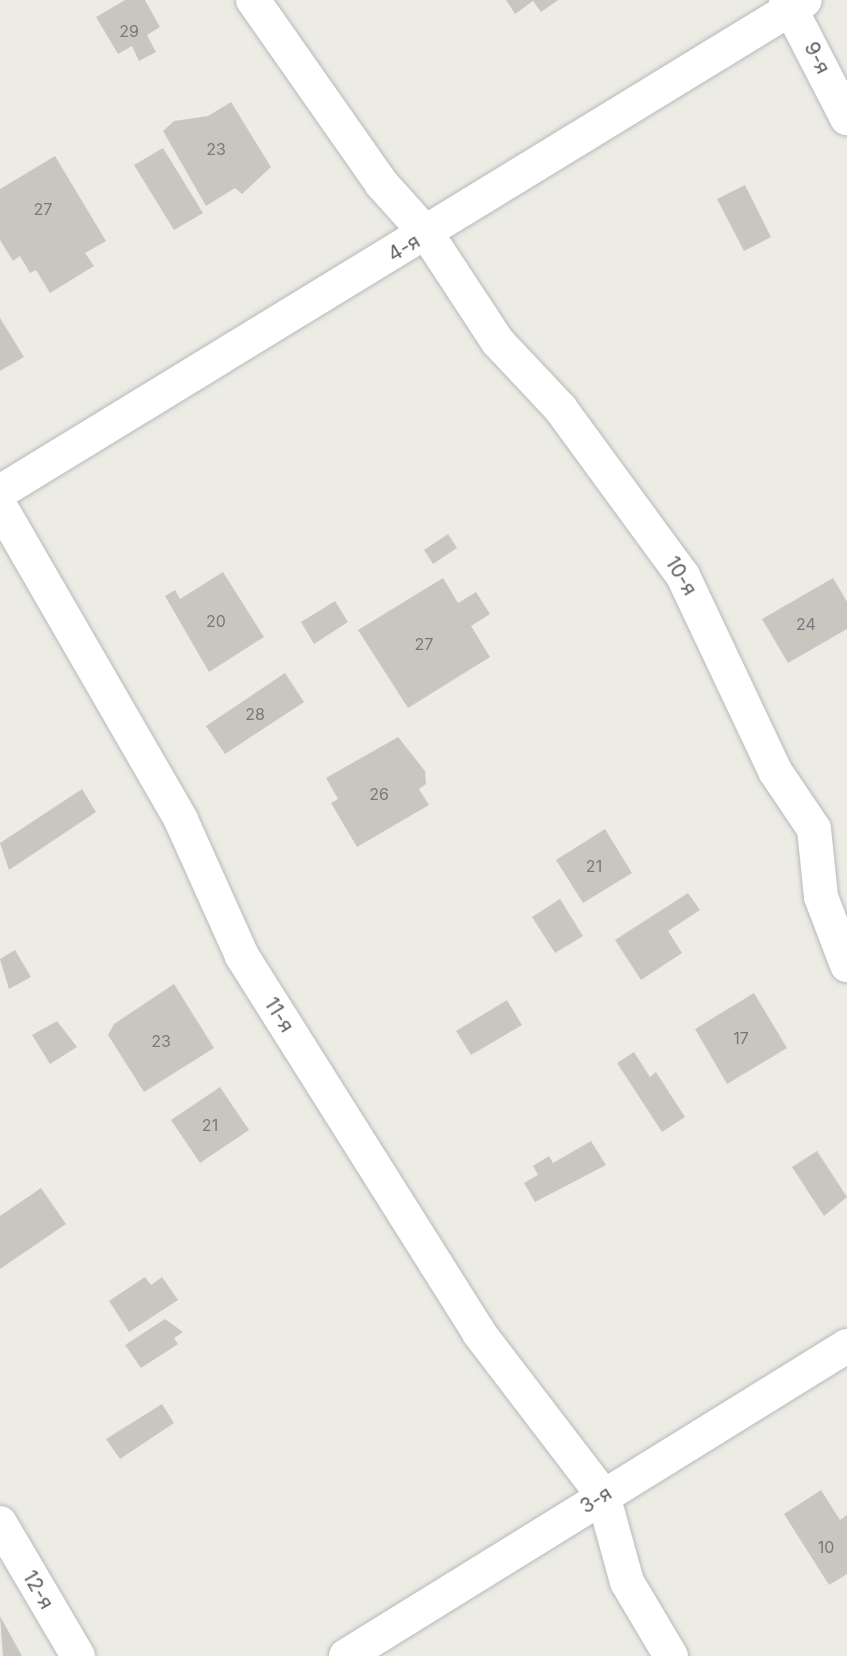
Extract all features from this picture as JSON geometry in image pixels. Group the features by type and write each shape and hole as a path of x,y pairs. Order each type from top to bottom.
{"street":[{"name":"10-я","path":"253,0 381,183 427,234 498,342 560,408 683,576 775,771 814,829 821,897 847,965"},
{"name":"4-я","path":"0,492 427,234 794,3"},
{"name":"9-я","path":"794,3 847,118"},
{"name":"11-я","path":"0,506 181,820 242,956 479,1333 603,1495"},
{"name":"3-я","path":"346,1656 847,1346"},
{"path":"603,1495 627,1582 671,1656"},
{"name":"12-я","path":"0,1523 78,1656"}],"building":[{"path":"125,0 145,0 160,27 147,35 156,52 139,61 132,46 118,54 96,17"},
{"path":"506,0 558,0 541,12 533,1 515,14"},
{"path":"231,102 271,167 242,194 235,188 206,206 163,131 174,121 208,116"},
{"path":"163,148 203,213 174,230 134,165"},
{"path":"55,156 106,241 85,253 94,266 50,293 36,270 30,273 20,256 13,261 0,240 0,189"},
{"path":"745,185 771,237 744,251 717,199"},
{"path":"0,318 24,357 0,371"},
{"path":"448,534 457,548 433,564 424,550"},
{"path":"223,572 264,637 209,672 165,596 175,590 180,599"},
{"path":"443,578 458,603 476,592 490,614 471,626 490,657 408,708 358,630"},
{"path":"833,578 847,602 847,629 788,663 762,619"},
{"path":"335,601 348,622 314,644 301,622"},
{"path":"285,673 304,702 225,754 206,726"},
{"path":"398,737 425,771 426,784 419,789 429,805 357,847 331,803 338,799 326,778"},
{"path":"82,789 96,812 9,870 0,843"},
{"path":"605,829 632,873 583,903 556,860"},
{"path":"688,893 700,910 668,931 682,953 641,980 615,940"},
{"path":"560,899 583,936 555,953 532,917"},
{"path":"15,950 31,977 9,989 0,959"},
{"path":"174,984 214,1048 144,1092 108,1035 114,1024"},
{"path":"754,993 787,1048 727,1084 695,1029"},
{"path":"507,1000 522,1025 471,1055 456,1031"},
{"path":"57,1021 77,1047 50,1064 32,1035"},
{"path":"634,1052 650,1077 656,1072 685,1117 662,1132 617,1063"},
{"path":"220,1087 249,1130 200,1163 171,1120"},
{"path":"591,1141 606,1165 535,1202 524,1183 538,1175 533,1166 549,1156 553,1163"},
{"path":"817,1151 847,1197 824,1216 792,1167"},
{"path":"41,1188 66,1224 0,1269 0,1216"},
{"path":"145,1277 151,1285 162,1277 178,1300 129,1332 109,1301"},
{"path":"165,1319 183,1332 174,1338 178,1344 141,1368 125,1345"},
{"path":"162,1404 174,1423 120,1459 106,1439"},
{"path":"821,1490 840,1520 847,1515 847,1574 829,1585 784,1514"},
{"path":"0,1616 22,1656 3,1656"}]}
